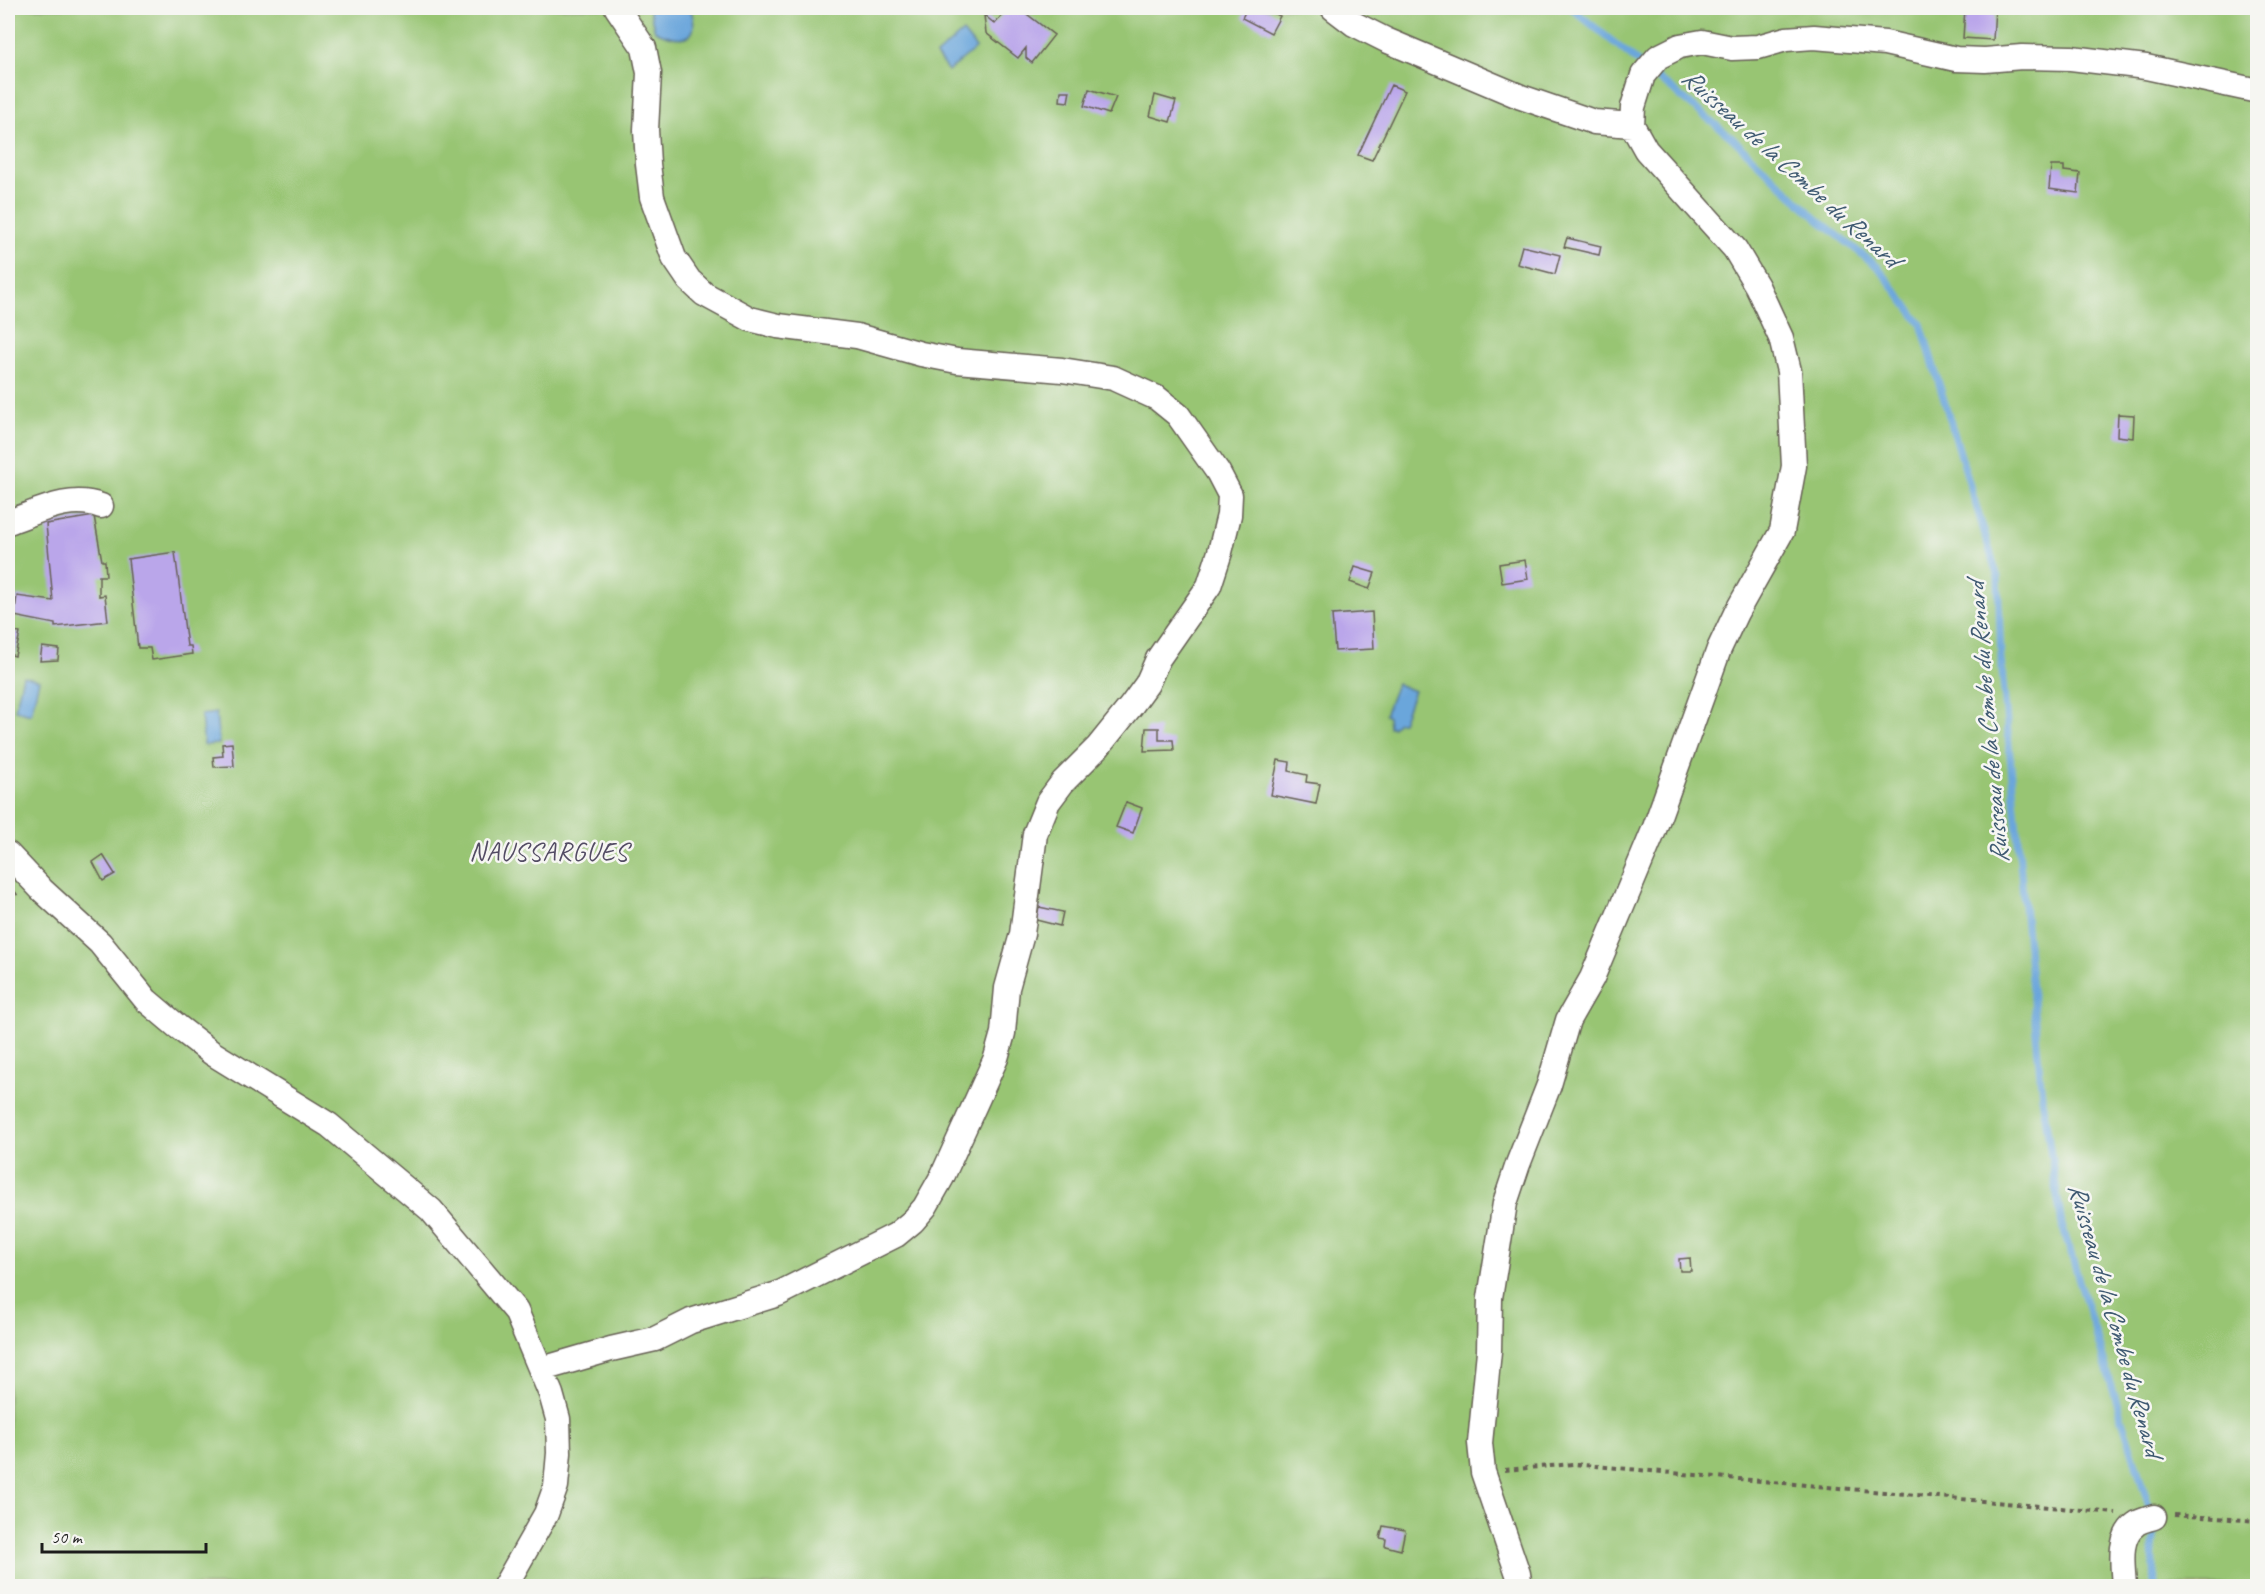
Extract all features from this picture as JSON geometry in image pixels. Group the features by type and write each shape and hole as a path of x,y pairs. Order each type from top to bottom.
{"street":[{"path":"542,1369 655,1339 691,1321 778,1294 896,1234 913,1221 925,1207 981,1095 998,1050 1003,1033 1007,987 1022,934 1035,834 1047,802 1063,782 1098,747 1147,684 1158,659 1209,586 1220,552 1230,495 1218,472 1178,415 1157,398 1113,378 1062,370 957,361 921,354 857,336 778,326 750,319 704,294 689,280 674,258 652,197 646,130 649,73 644,48 617,8"},
{"path":"1333,8 1354,24 1386,40 1521,97 1594,122 1632,125"},
{"path":"1520,1587 1518,1574 1483,1472 1480,1443 1489,1351 1490,1298 1505,1203 1549,1085 1568,1020 1592,978 1649,841 1719,650 1736,613 1782,531 1794,466 1789,371 1781,338 1757,286 1735,249 1646,150 1632,125 1633,107 1643,75 1658,57 1680,46 1702,42 1732,48 1758,47 1786,39 1814,37 1885,43 1956,58 1985,60 2022,57 2071,58 2146,67 2258,92"},
{"path":"8,522 62,503 83,501 101,506"},
{"path":"8,854 42,890 100,943 146,1000 178,1027 212,1053 329,1125 431,1210 516,1311 542,1369 558,1419 559,1452 556,1486 546,1514 505,1587"},
{"path":"2124,1587 2123,1549 2127,1533 2137,1523 2154,1517"}],"path":[{"path":"1483,1472 1573,1464 2119,1514"},
{"path":"2154,1517 2173,1515 2258,1521"}],"green space":[{"path":"8,8 2257,8 2257,1586 8,1586"}],"water":[{"path":"649,8 690,8 694,28 691,34 680,38 655,31"},
{"path":"963,32 976,48 948,71 936,55"},
{"path":"23,676 39,680 31,714 15,710"},
{"path":"1397,684 1414,691 1402,722 1389,727 1388,717 1385,715"},
{"path":"216,713 219,744 204,745 201,715"}],"building":[{"path":"1005,8 1019,8 1054,35 1032,63 1026,58 1026,48 1018,58 986,33 984,15 995,24"},
{"path":"1247,8 1264,8 1280,16 1271,33 1242,18"},
{"path":"1965,8 1995,8 1993,40 1963,38"},
{"path":"1391,85 1405,91 1372,160 1358,155"},
{"path":"1089,89 1116,97 1109,114 1084,106"},
{"path":"1061,91 1070,91 1068,102 1060,101"},
{"path":"1155,95 1176,101 1170,122 1150,116"},
{"path":"2051,166 2064,166 2064,171 2080,173 2078,193 2049,189"},
{"path":"1567,238 1601,246 1599,255 1564,247"},
{"path":"1522,246 1560,255 1555,274 1517,264"},
{"path":"2118,414 2134,415 2133,438 2117,436"},
{"path":"94,516 102,561 105,561 106,576 99,576 99,596 105,595 108,621 55,627 55,624 14,616 17,596 53,601 46,524"},
{"path":"175,552 187,646 191,646 192,654 152,660 150,648 138,648 128,559"},
{"path":"1525,560 1528,579 1502,583 1499,564"},
{"path":"1355,567 1375,573 1369,589 1350,582"},
{"path":"1372,612 1374,649 1335,651 1332,615"},
{"path":"8,630 20,633 15,656 8,654"},
{"path":"42,647 59,649 58,660 40,661"},
{"path":"1146,728 1159,728 1159,740 1173,740 1174,750 1144,751"},
{"path":"232,743 234,766 214,767 213,757 223,756 222,744"},
{"path":"1278,760 1290,762 1289,771 1307,775 1306,782 1320,784 1316,804 1271,795"},
{"path":"1126,802 1142,808 1133,833 1116,827"},
{"path":"103,855 115,874 103,881 93,862"},
{"path":"1039,907 1063,912 1060,926 1036,920"},
{"path":"1690,1258 1691,1271 1680,1271 1679,1259"},
{"path":"1383,1526 1405,1530 1401,1550 1385,1546 1386,1539 1380,1538"}],"waterway":[{"name":"Ruisseau de la Combe du Renard","path":"1571,8 1731,137 1816,218 1878,267 1921,324 1998,578 2001,659 2042,1097 2062,1225 2155,1526 2153,1546 2155,1586"}],"district":[{"name":"NAUSSARGUES","path":"549,851"}]}
